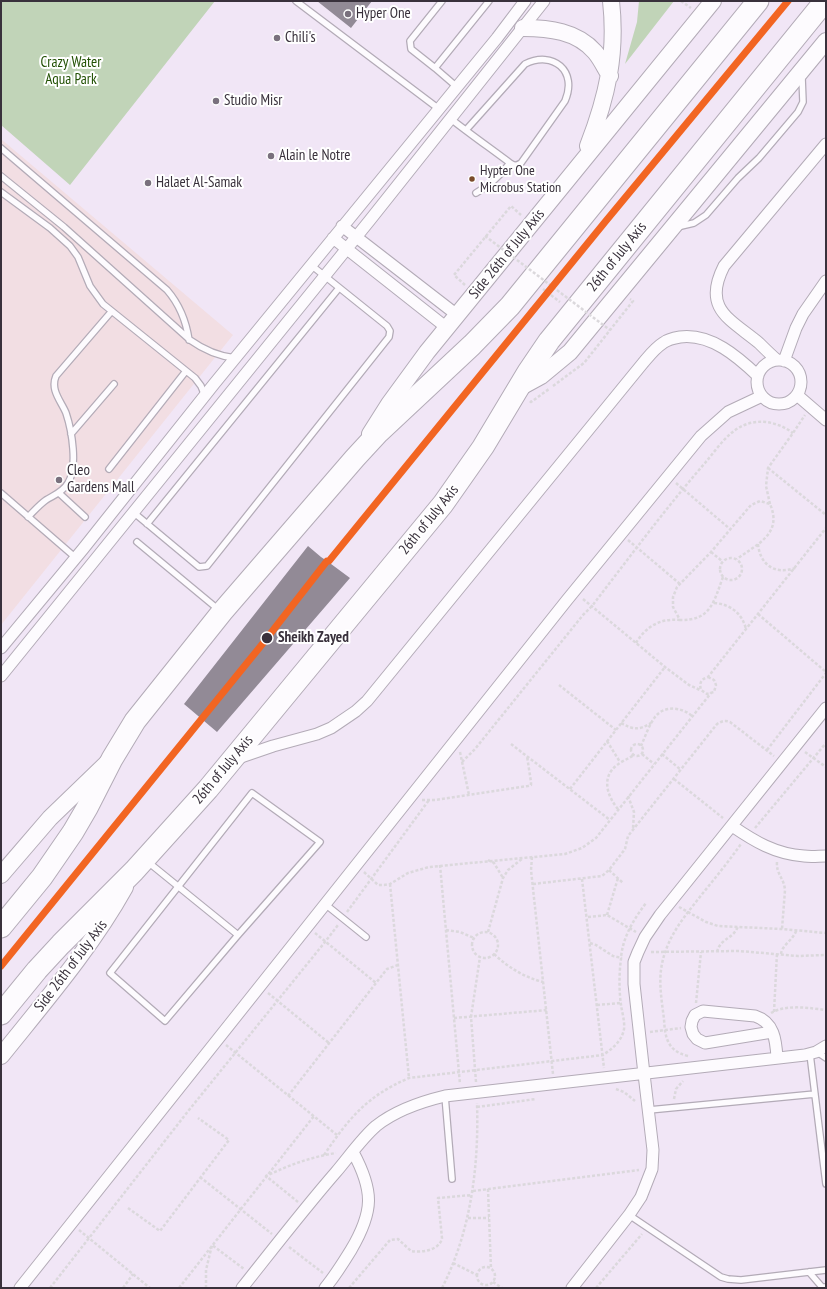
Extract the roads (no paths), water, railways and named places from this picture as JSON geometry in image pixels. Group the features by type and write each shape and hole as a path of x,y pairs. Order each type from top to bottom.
{"highway":[{"path":"1,927 42,877 65,843 87,808 122,740 148,704 222,612 355,458 395,417 486,331 510,306 758,1"},
{"name":"26th of July Axis","path":"1,1014 37,970 99,904 140,865 232,761 447,498 483,448 538,356 826,1"}],"main road":[{"path":"581,161 598,119 610,76 613,47 613,19 611,1"},
{"name":"Side 26th of July Axis","path":"355,458 398,391 457,315 581,161 713,1"},
{"path":"523,28 542,28 565,32 579,39 594,51 610,76"},
{"path":"519,388 546,372 570,352 826,41"},
{"path":"1,875 50,818 112,759"},
{"name":"Side 26th of July Axis","path":"1,1056 78,960 140,865"}],"street":[{"path":"1,648 80,554 205,396 334,238 342,226 457,87 525,1"},
{"path":"1,676 451,119 544,1"},
{"path":"439,109 451,119"},
{"path":"826,144 730,258 720,275 717,285 716,295 722,312 729,320 780,361 794,367 800,377 801,383 797,395 792,400 780,404 767,400 762,396 758,386 758,376 765,365 780,361 803,314 826,281"},
{"path":"342,226 457,315"},
{"path":"334,238 447,328"},
{"path":"232,761 273,746 317,734 344,721 361,706 643,363 662,343 683,337 696,337 706,340 719,345 743,362 758,376"},
{"path":"797,395 826,420"},
{"path":"20,1288 574,591 701,436 718,420 738,407 762,396"},
{"path":"80,554 95,559"},
{"path":"572,1288 629,1215 641,1197 652,1169 653,1150 634,984 636,957 645,938 670,902 826,708"},
{"path":"732,826 753,841 778,851 804,856 826,856"},
{"path":"772,1032 705,1042 697,1039 693,1034 691,1027 695,1015 703,1011 763,1018 769,1024 772,1032 776,1045 777,1058"},
{"path":"242,1288 305,1207 375,1127 391,1116 414,1105 445,1096 606,1079 777,1058 817,1051"},
{"path":"325,1288 346,1259 366,1220 369,1201 367,1183 353,1152"}],"lane":[{"path":"296,1 439,109"},
{"path":"442,1 410,41 411,49 457,87"},
{"path":"435,68 489,1"},
{"path":"451,119 514,166 521,163 565,101 569,84 567,76 561,66 553,61 544,59 534,60 525,64 466,130"},
{"path":"672,227 687,225 706,215 738,178 759,158 798,112 803,102 801,84 803,69"},
{"path":"1,148 168,290 185,318 190,340"},
{"path":"476,193 501,175 510,163"},
{"path":"1,176 64,227 190,340 208,352 236,358"},
{"path":"1,192 50,228 70,246 78,256 90,286 96,295 112,312 198,382 205,396"},
{"path":"133,512 199,566 207,566 389,337 390,331 387,326 311,265"},
{"path":"147,524 340,288"},
{"path":"28,517 41,505 59,493 68,484 72,473 73,447 71,434 66,413 54,389 54,380 112,312"},
{"path":"109,469 186,371"},
{"path":"71,434 114,384"},
{"path":"59,493 85,517"},
{"path":"1,494 28,517 80,554"},
{"path":"138,542 222,612"},
{"path":"252,793 320,842 165,1021 110,973 178,887 252,793"},
{"path":"140,865 178,887 238,935"},
{"path":"325,904 366,937"},
{"path":"817,1051 826,1058"},
{"path":"817,1051 815,1094 826,1184"},
{"path":"649,1110 815,1094"},
{"path":"445,1096 452,1178"},
{"path":"629,1215 721,1276 728,1279 741,1280 826,1270"},
{"path":"810,1272 822,1287 826,1287"}],"place":[{"name":"Hyper One","path":"348,14"},
{"name":"Chili's","path":"277,38"},
{"name":"Studio Misr","path":"216,101"},
{"name":"Alain le Notre","path":"271,156"},
{"name":"Hypter One Microbus Station","path":"472,179"},
{"name":"Halaet Al-Samak","path":"148,183"},
{"name":"Cleo Gardens Mall","path":"59,480"},
{"name":"Sheikh Zayed","path":"267,638"}],"park label":[{"name":"Crazy Water Aqua Park","path":"71,72"}]}
